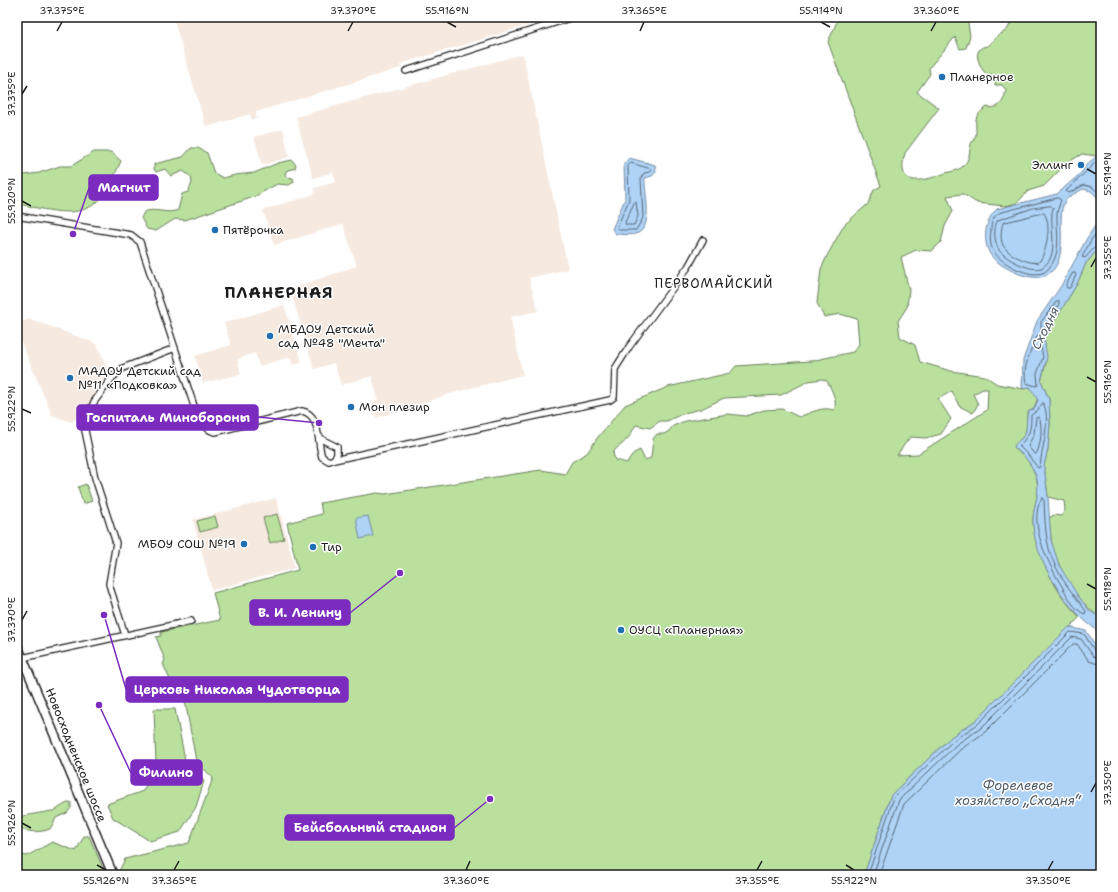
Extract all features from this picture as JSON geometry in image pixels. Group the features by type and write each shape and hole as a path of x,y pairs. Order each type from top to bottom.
{"main road":[{"name":"Новосходненское шоссе","path":"17,645 113,875"}],"street":[{"path":"406,71 573,17"},
{"path":"17,216 131,234 140,242 198,416 207,430 215,432 302,411 310,414 319,436 320,451 324,459 332,460 610,400 614,397 615,369 629,347 688,267 703,240"},
{"path":"124,635 109,584 116,543 95,478 84,426 94,402 111,379 123,368 175,348"},
{"path":"319,436 337,447 338,452 346,458"},
{"path":"320,451 322,446 330,443"},
{"path":"332,460 336,458 338,452"},
{"path":"22,658 191,621"}],"shaded area":[{"path":"173,17 555,17 400,64 401,68 256,112 256,119 252,120 250,114 206,127"},
{"path":"523,54 568,269 529,278 538,311 510,317 523,375 459,391 376,418 372,403 378,400 372,376 341,385 334,363 314,369 290,289 357,266 343,224 274,245 263,210 315,194 314,188 336,182 333,172 313,178 296,117"},
{"path":"283,129 289,157 262,165 254,137"},
{"path":"284,305 302,362 293,365 290,357 259,366 255,353 237,359 241,374 203,383 195,356 231,345 224,323"},
{"name":"МАДОУ Детский сад №11 «Подковка»","path":"30,319 97,344 108,370 82,417 71,422 52,415 17,332 17,324"},
{"name":"МБОУ СОШ №19","path":"276,498 295,568 212,590 193,520"}],"green space":[{"name":"ОУСЦ «Планерная»","path":"839,17 967,17 970,36 966,48 960,49 955,37 929,68 930,74 917,92 939,108 905,153 903,164 904,172 907,177 912,180 919,180 935,177 961,168 968,159 971,144 976,136 977,116 987,107 991,108 998,106 1003,101 1006,90 1002,85 995,85 995,79 992,74 986,74 979,61 978,53 979,50 988,46 996,37 1007,30 1014,17 1101,17 1101,147 1097,156 1082,154 1067,163 1044,186 1028,191 1017,203 1005,206 977,203 963,194 947,196 953,211 945,226 941,242 932,251 916,250 901,257 909,290 907,307 898,321 900,337 915,345 920,362 951,371 985,376 997,384 1024,389 1030,387 1038,397 1034,409 1028,413 1025,433 1015,449 1027,459 1037,480 1038,490 1033,520 1037,545 1042,559 1055,586 1063,598 1080,617 975,721 951,737 891,795 864,875 119,875 118,873 125,859 189,843 213,778 196,761 182,684 171,682 163,664 165,660 156,637 161,636 161,632 220,620 213,593 298,570 287,523 322,514 320,503 377,493 385,494 541,470 565,474 572,462 587,453 598,437 625,405 668,387 730,373 736,366 811,361 853,352 859,344 857,319 840,314 824,317 817,303 821,269 844,225 868,204 874,190 881,186 828,42","holes":["822,379 827,381 832,392 835,400 834,410 821,409 799,417 782,409 764,410 746,416 728,414 685,421 673,426 664,434 657,434 653,439 651,458 645,460 640,450 634,453 627,463 615,460 613,453 629,437 636,425 650,428 660,421 667,421 684,413 701,409 724,398 781,395 809,381","983,389 988,389 987,410 918,454 897,455 910,437 926,438 941,434 951,419 938,399 952,391 959,406 973,413 978,404 973,394"]},
{"path":"191,148 198,148 207,153 214,173 223,178 254,173 278,163 292,160 296,165 295,168 286,171 285,175 293,178 294,182 289,185 277,184 254,197 185,220 175,219 156,231 147,229 141,218 144,212 152,210 170,212 178,210 182,194 188,192 192,183 191,177 183,171 171,176 165,169 156,172 154,169 154,164 183,157"},
{"path":"94,152 111,152 121,161 106,192 97,202 88,208 65,212 17,204 17,176 39,173 60,166 71,166"},
{"path":"1101,246 1101,618 1092,612 1076,594 1063,572 1053,549 1049,518 1054,515 1061,516 1065,510 1064,501 1048,497 1044,466 1048,449 1050,423 1049,399 1041,381 1046,363 1044,338 1077,284 1086,263"},
{"path":"86,484 92,501 83,504 78,487"},
{"path":"277,514 284,539 270,543 263,518"},
{"path":"215,516 218,527 200,532 197,521"},
{"path":"154,709 175,709 185,760 204,781 196,807 180,832 150,841 113,818 107,804 143,791 156,765"},
{"path":"71,802 71,808 67,813 56,818 50,829 33,832 24,830 17,826 17,817 54,811"},
{"path":"84,836 89,836 106,875 17,875 17,854 27,856 52,842 76,851"}],"water":[{"path":"1101,147 1101,201 1091,191 1083,189 1066,199 1062,209 1060,252 1058,262 1053,270 1044,276 1031,277 1015,272 994,259 990,254 986,242 987,224 993,213 997,209 1057,194 1081,173 1087,164 1097,156"},
{"path":"629,158 655,165 656,172 652,176 645,178 647,216 643,229 638,233 633,234 616,234 612,229 625,199 624,164"},
{"name":"Сходня","path":"1101,217 1101,246 1086,263 1077,284 1044,338 1047,357 1041,381 1049,399 1050,423 1048,449 1044,466 1051,540 1059,565 1078,596 1090,611 1101,618 1101,634 1082,618 1068,603 1053,582 1041,557 1036,544 1033,520 1038,490 1037,480 1034,471 1028,462 1014,446 1024,435 1029,411 1034,409 1038,400 1030,387 1024,389 1022,387 1023,360 1037,321 1061,286 1087,238"},
{"path":"368,516 373,536 360,539 356,518"},
{"name":"Форелевое хозяйство „Сходня“","path":"1069,627 1086,631 1101,653 1101,875 864,875 891,795 951,737 975,721"}],"place":[{"name":"Планерное","path":"942,77"},
{"name":"Эллинг","path":"1081,165"},
{"name":"Пятёрочка","path":"215,230"},
{"name":"Магнит","path":"73,234"},
{"name":"МБДОУ Детский сад №48 \"Мечта\"","path":"270,336"},
{"name":"МАДОУ Детский сад №11 «Подковка»","path":"70,378"},
{"name":"Мон плезир","path":"351,407"},
{"name":"Госпиталь Минобороны","path":"319,423"},
{"name":"МБОУ СОШ №19","path":"244,544"},
{"name":"Тир","path":"313,547"},
{"name":"В. И. Ленину","path":"400,573"},
{"name":"Церковь Николая Чудотворца","path":"104,615"},
{"name":"ОУСЦ «Планерная»","path":"621,630"},
{"name":"Филино","path":"99,705"},
{"name":"Бейсбольный стадион","path":"490,799"}],"district":[{"name":"ПЕРВОМАЙСКИЙ","path":"714,283"},
{"name":"ПЛАНЕРНАЯ","path":"279,292"}]}
